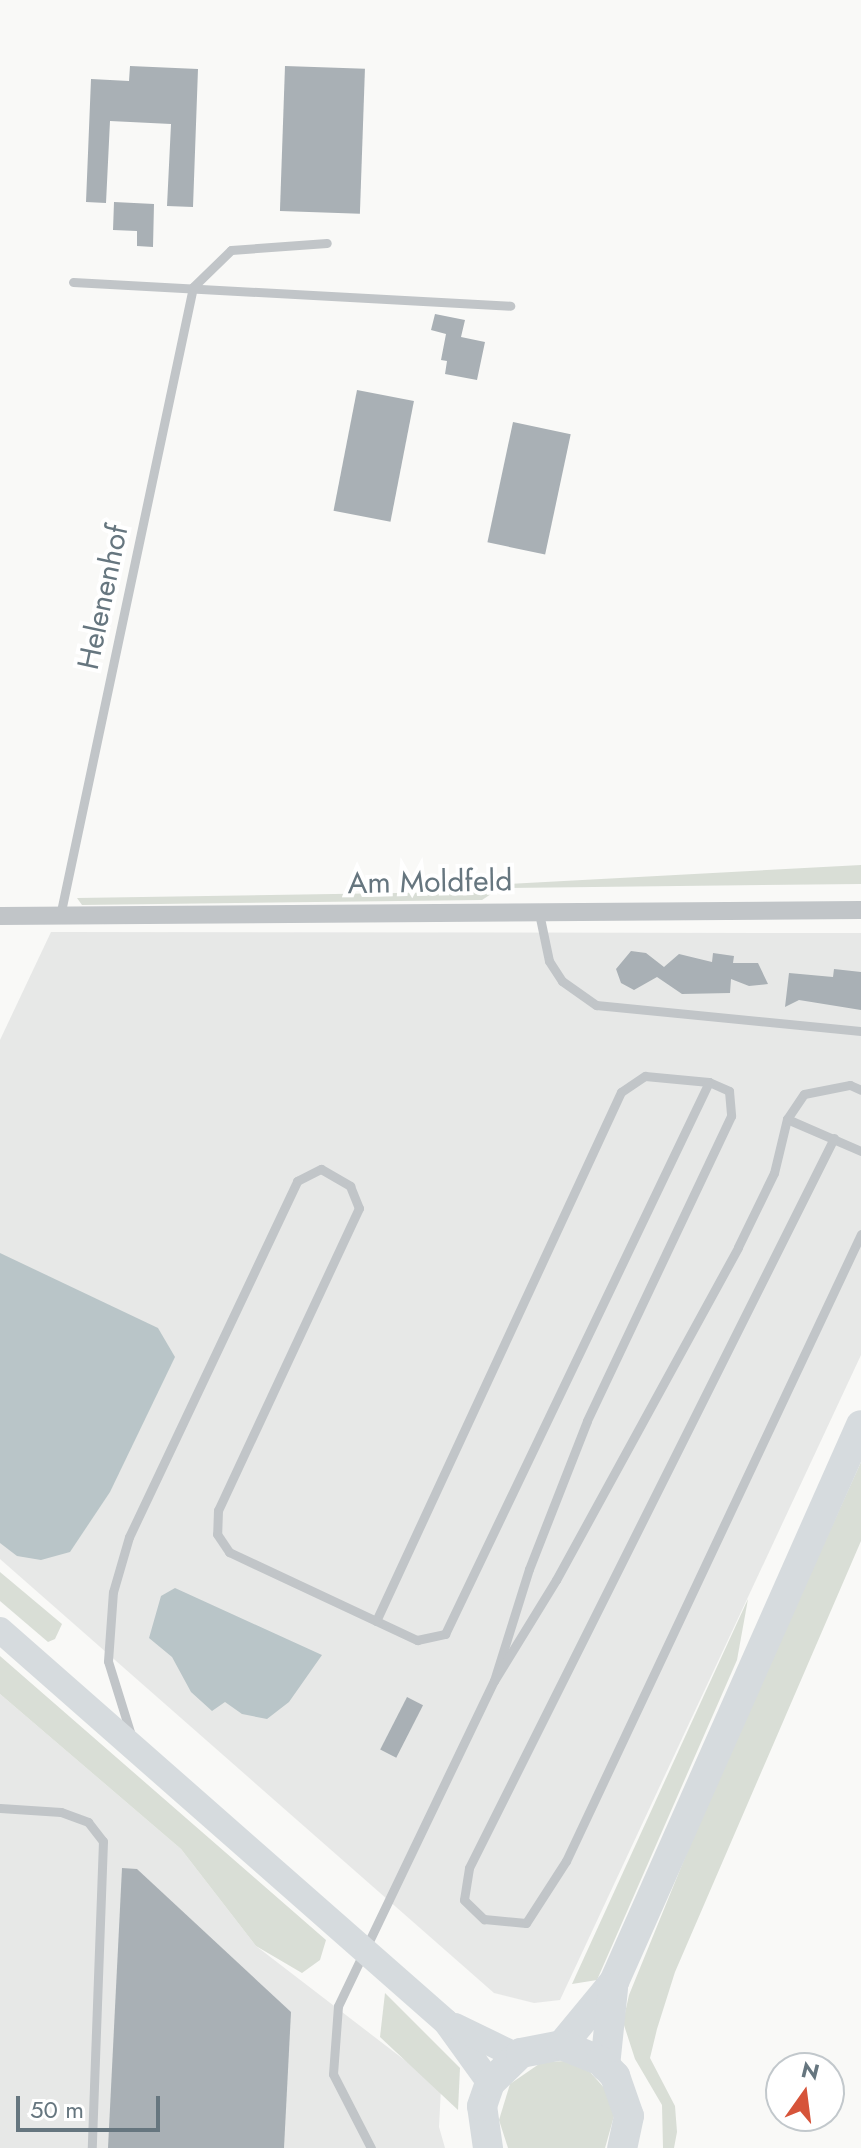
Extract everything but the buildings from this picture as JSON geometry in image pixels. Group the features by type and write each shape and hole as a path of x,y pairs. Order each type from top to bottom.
{"main road":[{"path":"562,2045 614,1982 861,1425"},
{"path":"0,1630 135,1745 446,2022 490,2083"},
{"path":"605,2066 614,1982"},
{"path":"446,2022 517,2056"},
{"path":"488,2148 482,2106 490,2083 517,2056 541,2046 562,2045 582,2051 605,2066 625,2095 626,2144"}],"street":[{"name":"Am Moldfeld","path":"0,916 538,909 861,910"}],"lane":[{"path":"193,287 231,250 327,243"},
{"path":"73,282 510,306"},
{"name":"Helenenhof","path":"60,916 193,287"},
{"path":"538,909 549,961 562,981 596,1005 861,1031"},
{"path":"376,1621 621,1092 645,1076 709,1082 729,1091 731,1116 587,1421 529,1569 494,1681"},
{"path":"135,1745 108,1661 113,1592 129,1537 297,1181 321,1169 350,1186 359,1208 218,1510 217,1534 229,1552 417,1640 445,1634 709,1082"},
{"path":"371,2148 333,2074 332,2029 338,2006 494,1681 738,1247 774,1173 787,1119 804,1094 850,1085 861,1090"},
{"path":"787,1119 861,1151"},
{"path":"834,1138 469,1868 464,1900 484,1919 526,1923 566,1861 861,1234"},
{"path":"0,1808 61,1812 88,1822 103,1841 92,2148"}],"shaded area":[{"path":"861,865 861,884 500,888 482,900 82,905 77,898 461,892 491,885"},
{"path":"51,932 861,933 861,1355 560,2000 534,2003 494,1993 0,1559 0,1040"},
{"path":"0,1253 158,1328 175,1357 110,1492 70,1552 41,1560 17,1556 0,1543"},
{"path":"861,1462 861,1541 675,1972 657,2029 650,2058 675,2106 677,2132 674,2148 663,2148 662,2105 635,2059 623,2022 629,1995 715,1784"},
{"path":"0,1572 62,1624 55,1639 48,1642 0,1601"},
{"path":"175,1588 322,1655 289,1702 267,1719 242,1714 225,1702 212,1711 191,1692 172,1657 149,1638 161,1596"},
{"path":"748,1599 737,1660 597,1980 572,1984"},
{"path":"0,1656 326,1940 320,1960 302,1973 256,1946 181,1849 0,1694"},
{"path":"0,1694 181,1849 256,1946 441,2088 439,2127 445,2148 0,2148"},
{"path":"385,1993 460,2068 458,2110 380,2037"},
{"path":"567,2061 590,2072 607,2091 614,2116 605,2148 508,2148 499,2120 510,2084 542,2062"}]}
